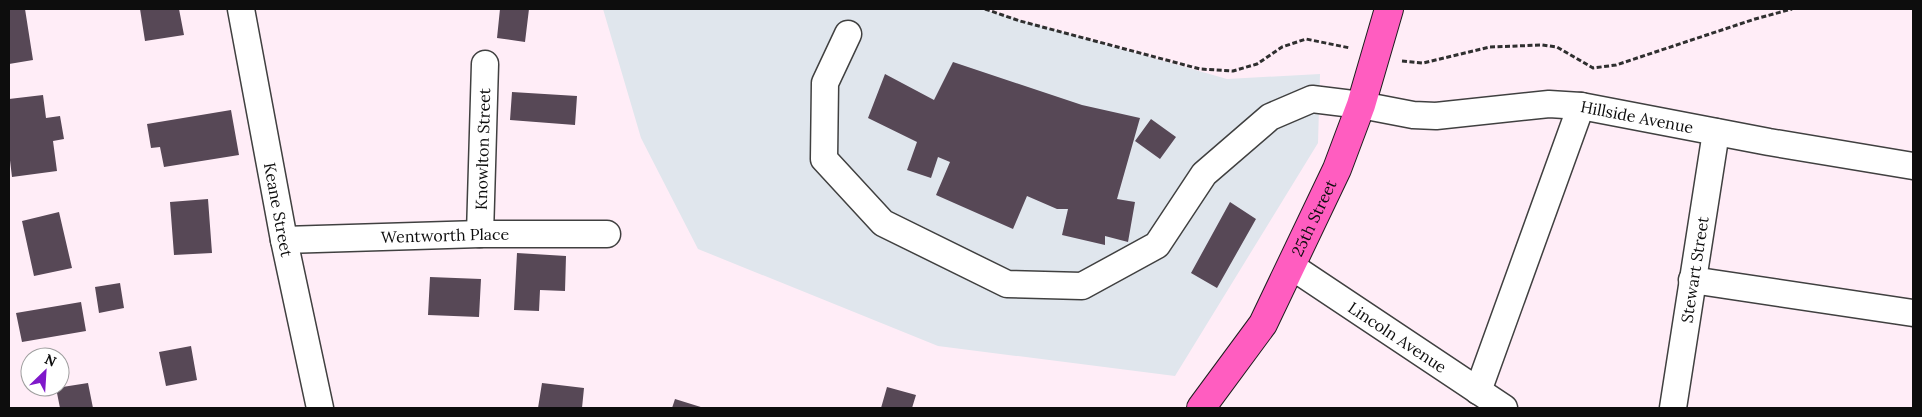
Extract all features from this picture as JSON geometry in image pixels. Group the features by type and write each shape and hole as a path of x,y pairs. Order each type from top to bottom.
{"main road":[{"name":"25th Street","path":"1201,408 1263,324 1337,169 1361,105 1389,9"}],"street":[{"name":"Keane Street","path":"241,9 284,240 320,408"},
{"name":"Hillside Avenue","path":"848,34 825,83 824,159 883,223 1007,284 1082,286 1157,245 1204,174 1270,117 1312,99 1361,105 1413,115 1436,116 1549,104 1581,106 1716,132 1913,166"},
{"name":"Knowlton Street","path":"480,234 485,64"},
{"path":"1478,391 1581,106"},
{"name":"Stewart Street","path":"1673,408 1716,132"},
{"name":"Wentworth Place","path":"284,240 480,234 607,234"},
{"name":"Lincoln Avenue","path":"1291,266 1504,408"},
{"path":"1692,280 1913,313"}],"path":[{"path":"985,9 1020,21 1200,69 1233,71 1257,64 1282,47 1306,39 1341,46"},
{"path":"1407,62 1423,64 1490,47 1542,45 1557,47 1593,68 1616,65 1755,19 1792,9"}],"shaded area":[{"path":"603,9 982,9 1227,79 1320,74 1318,143 1175,376 938,346 698,249 641,138"}],"building":[{"path":"9,9 25,9 33,60 9,64"},
{"path":"140,9 179,9 184,35 145,41"},
{"path":"500,9 529,9 525,42 497,38"},
{"path":"953,62 1082,105 1140,118 1117,199 1135,202 1128,242 1105,236 1105,245 1062,235 1068,209 1057,209 1027,196 1013,229 936,195 950,162 938,157 931,178 907,170 917,142 868,118 885,74 934,100"},
{"path":"512,92 577,96 575,125 510,120"},
{"path":"43,95 46,118 60,116 64,139 53,141 57,171 12,177 9,152 9,99"},
{"path":"231,110 239,155 164,167 160,147 151,148 147,124"},
{"path":"1151,119 1176,137 1160,159 1135,141"},
{"path":"208,199 212,253 174,255 170,202"},
{"path":"1230,202 1256,219 1217,288 1191,273"},
{"path":"59,212 72,268 34,276 22,221"},
{"path":"517,253 566,256 565,291 540,290 539,311 514,310"},
{"path":"430,277 481,279 479,317 428,315"},
{"path":"120,283 124,308 99,313 95,287"},
{"path":"81,302 86,331 22,342 16,313"},
{"path":"191,346 197,380 166,386 159,352"},
{"path":"88,383 93,408 60,408 58,397 70,397 70,386"},
{"path":"542,383 584,388 582,408 538,408"},
{"path":"887,387 916,395 912,408 881,408"},
{"path":"675,399 704,408 672,408"}]}
